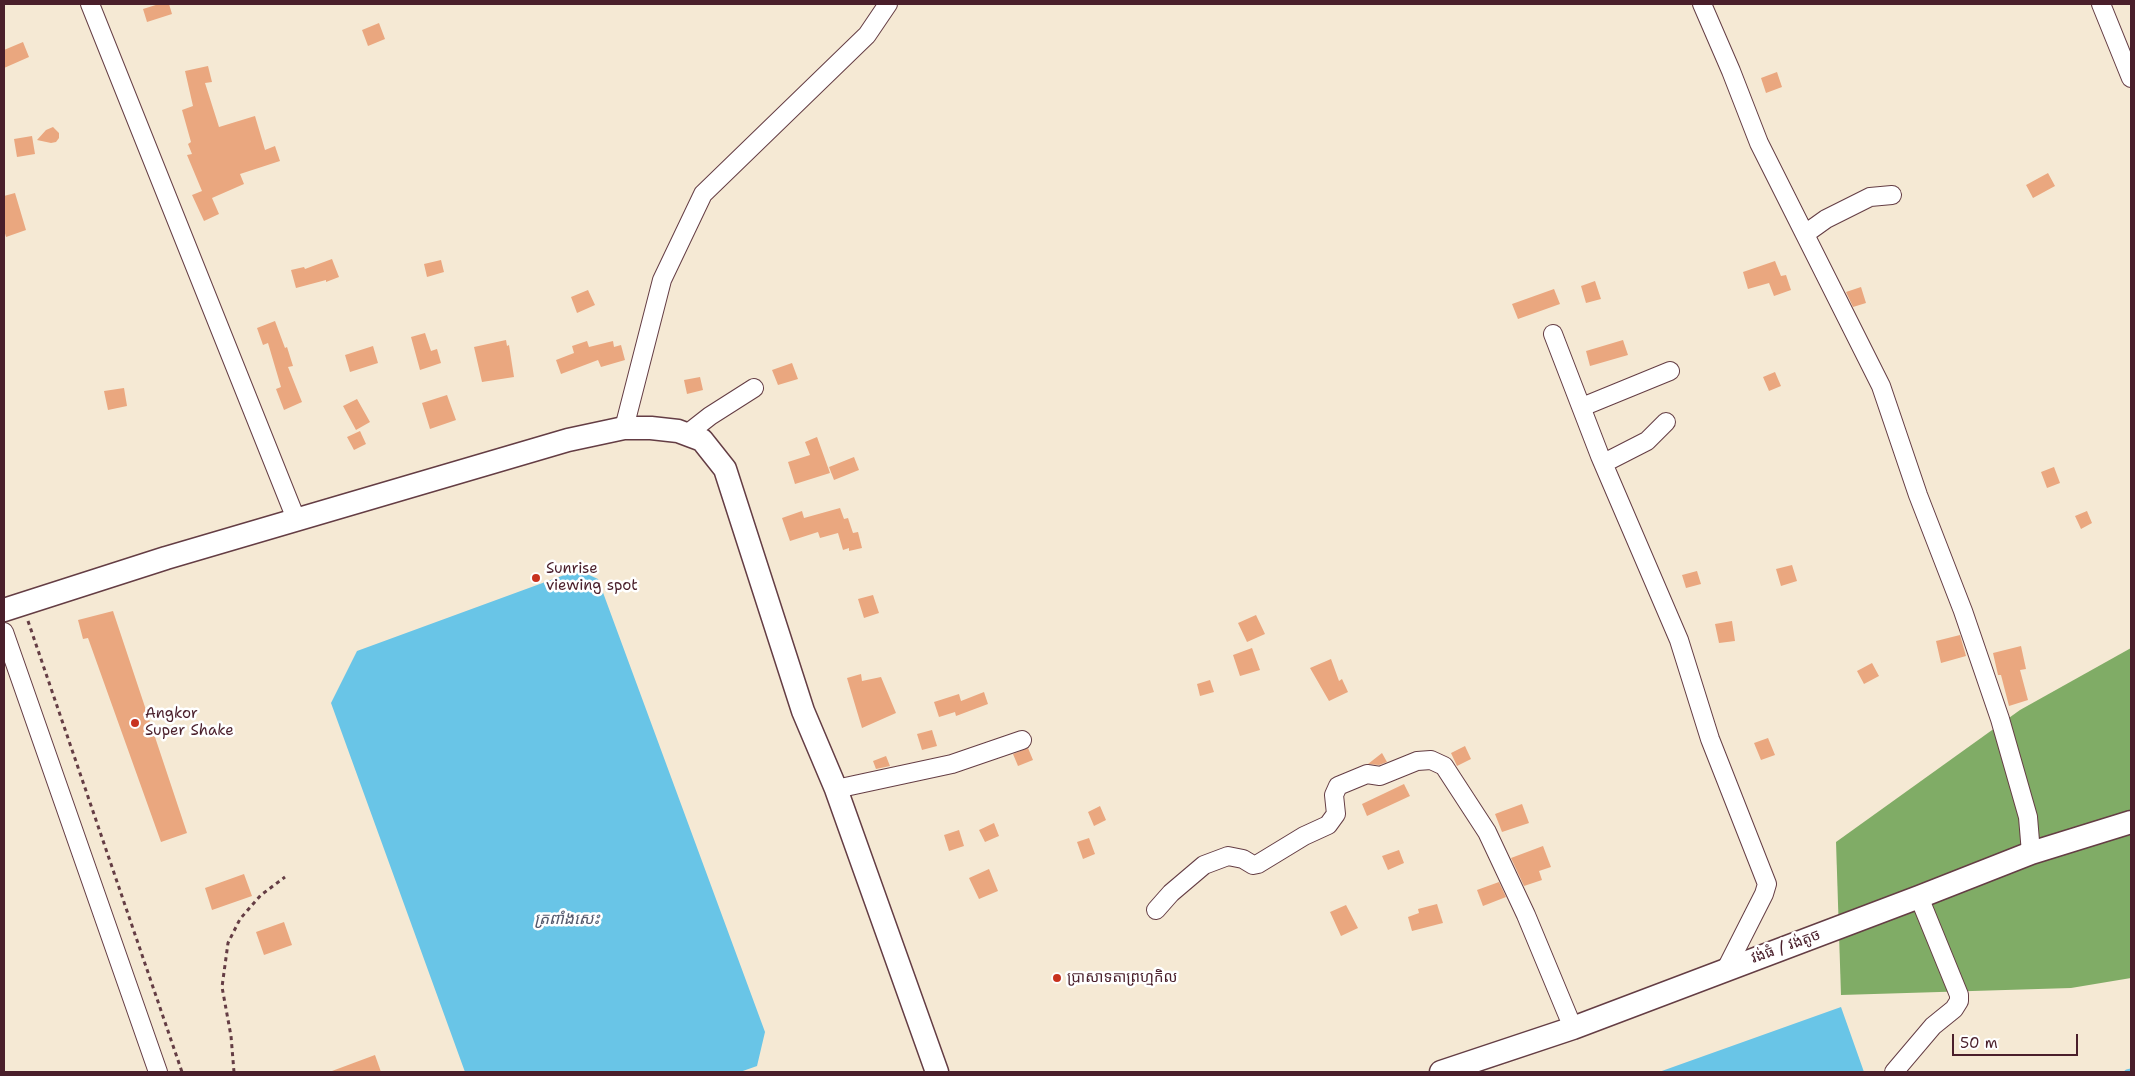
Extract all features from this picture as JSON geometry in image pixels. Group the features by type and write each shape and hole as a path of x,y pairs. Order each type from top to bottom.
{"main road":[{"path":"13,607 296,519 568,440 624,428 651,428 687,434 702,440 725,468 803,711 836,789 937,1072"},
{"name":"វង់ធំ / វង់តូច","path":"1441,1072 1573,1028 1726,969 1920,898 2031,853 2131,822"}],"street":[{"path":"90,4 296,519"},
{"path":"624,428 662,280 703,194 867,35 888,4"},
{"path":"1702,4 1759,143 1881,386 1918,495 1964,611 2006,738 2028,817 2031,853"},
{"path":"2101,4 2131,78"},
{"path":"1805,234 1826,219 1870,197 1892,195"},
{"path":"1553,334 1604,463 1679,640 1710,739 1767,884 1764,894 1726,969"},
{"path":"1582,407 1670,371"},
{"path":"687,434 710,416 754,388"},
{"path":"1604,463 1647,441 1666,422"},
{"path":"4,632 158,1072"},
{"path":"836,789 952,764 1022,740"},
{"path":"1156,910 1204,865 1228,856 1236,857 1253,865 1258,864 1304,836 1328,826 1336,814 1334,795 1338,786 1367,774 1380,776 1417,761 1431,760 1444,766 1487,832 1526,915 1573,1028"},
{"path":"1894,1072 1933,1026 1954,1009 1959,1002 1959,995 1920,898"}],"path":[{"path":"13,607 182,1072"},
{"path":"234,1072 231,1036 222,987 228,944 240,919 261,895 285,877"}],"green space":[{"path":"2131,648 2131,978 2071,988 1841,995 1836,842 2020,710"}],"water":[{"name":"ត្រពាំងសេះ","path":"578,570 598,579 765,1032 757,1066 740,1072 465,1072 331,703 357,651"},
{"path":"1841,1007 1864,1072 1659,1072"}],"building":[{"path":"159,4 169,4 172,14 147,22 143,9"},
{"path":"379,23 385,39 368,46 362,30"},
{"path":"23,42 29,57 4,68 4,50"},
{"path":"208,66 212,82 205,83 219,127 255,116 265,150 275,146 280,161 240,174 244,184 212,198 219,214 204,221 192,195 202,191 187,155 192,154 188,144 191,142 182,110 193,106 185,71"},
{"path":"1777,72 1782,87 1766,93 1761,78"},
{"path":"53,127 59,133 59,138 56,142 51,143 37,140 46,130"},
{"path":"32,136 35,154 17,157 14,139"},
{"path":"2048,173 2055,186 2033,198 2026,185"},
{"path":"15,193 26,230 6,237 4,230 4,196"},
{"path":"332,259 339,277 326,282 326,280 296,288 291,270 304,267 305,269"},
{"path":"441,260 444,272 427,277 424,264"},
{"path":"1775,261 1781,276 1786,275 1791,290 1774,296 1769,283 1748,289 1743,272"},
{"path":"1595,281 1601,299 1586,303 1581,286"},
{"path":"1861,287 1866,303 1853,307 1846,292"},
{"path":"1554,289 1560,304 1518,319 1512,304"},
{"path":"588,290 595,305 577,313 571,297"},
{"path":"275,321 285,348 287,347 293,366 288,367 302,402 284,410 276,389 281,387 268,343 263,345 257,328"},
{"path":"425,333 431,351 437,349 441,363 420,370 411,337"},
{"path":"506,340 507,346 509,345 514,377 482,382 474,347"},
{"path":"1623,340 1628,355 1590,366 1586,351"},
{"path":"587,341 589,347 613,341 614,347 621,345 625,360 601,367 598,360 561,374 556,360 574,353 572,346"},
{"path":"373,346 378,363 350,372 345,355"},
{"path":"792,363 798,379 778,385 772,370"},
{"path":"1775,372 1781,386 1769,391 1763,377"},
{"path":"700,377 703,390 687,394 684,380"},
{"path":"124,388 127,406 108,410 104,391"},
{"path":"447,395 456,420 430,429 422,403"},
{"path":"357,399 370,422 356,430 343,406"},
{"path":"360,431 366,444 354,450 347,437"},
{"path":"817,437 830,473 795,484 788,462 810,455 805,442"},
{"path":"854,457 859,470 834,480 829,467"},
{"path":"2054,467 2060,483 2047,488 2041,472"},
{"path":"840,508 844,519 848,518 853,533 858,532 862,548 849,551 849,548 843,550 838,533 820,538 818,532 790,541 782,518 802,511 804,518"},
{"path":"2087,511 2092,523 2081,529 2075,516"},
{"path":"1792,565 1797,581 1781,586 1776,569"},
{"path":"1697,571 1701,584 1686,588 1682,575"},
{"path":"873,595 879,613 864,618 858,599"},
{"path":"113,611 187,833 161,842 88,638 83,639 78,620"},
{"path":"1256,615 1265,634 1247,642 1238,623"},
{"path":"1732,621 1735,641 1719,643 1715,624"},
{"path":"1960,635 1966,656 1941,663 1936,641"},
{"path":"2021,646 2026,669 2020,670 2028,700 2009,706 2001,675 1998,675 1993,653"},
{"path":"1252,648 1260,670 1240,676 1233,655"},
{"path":"1331,659 1339,681 1342,679 1348,692 1329,701 1310,668"},
{"path":"1872,663 1879,676 1864,684 1857,671"},
{"path":"861,674 862,681 881,677 896,713 862,728 847,678"},
{"path":"1210,680 1214,692 1200,696 1197,684"},
{"path":"984,692 988,704 956,716 955,712 939,717 934,702 959,694 961,701"},
{"path":"932,730 937,746 922,750 917,734"},
{"path":"1768,738 1775,755 1761,760 1754,743"},
{"path":"1465,746 1471,759 1457,766 1451,753"},
{"path":"1028,748 1033,760 1018,766 1013,754"},
{"path":"1382,753 1387,762 1379,765 1368,764"},
{"path":"886,756 890,766 876,769 873,761"},
{"path":"1404,784 1410,796 1367,816 1362,804"},
{"path":"1522,804 1529,823 1502,832 1495,814"},
{"path":"1100,806 1106,820 1094,826 1088,812"},
{"path":"994,823 999,836 985,842 979,830"},
{"path":"959,830 964,846 949,851 944,835"},
{"path":"1089,838 1095,854 1083,859 1077,842"},
{"path":"1543,846 1551,867 1539,871 1542,880 1524,886 1511,858"},
{"path":"1399,850 1404,863 1388,870 1382,856"},
{"path":"989,869 998,891 979,899 969,878"},
{"path":"244,874 252,896 212,910 205,888"},
{"path":"1499,882 1506,897 1483,906 1477,890"},
{"path":"1437,904 1443,923 1412,931 1408,917 1419,913 1418,909"},
{"path":"1346,905 1358,928 1341,936 1330,912"},
{"path":"284,922 292,945 264,955 256,932"},
{"path":"375,1055 381,1072 332,1072 332,1071"}],"waterway":[{"path":"2127,1072 2131,1071"}],"place":[{"name":"Sunrise viewing spot","path":"536,578"},
{"name":"Angkor Super Shake","path":"135,723"},
{"name":"ប្រាសាទតាព្រហ្មកិល","path":"1057,978"}]}
